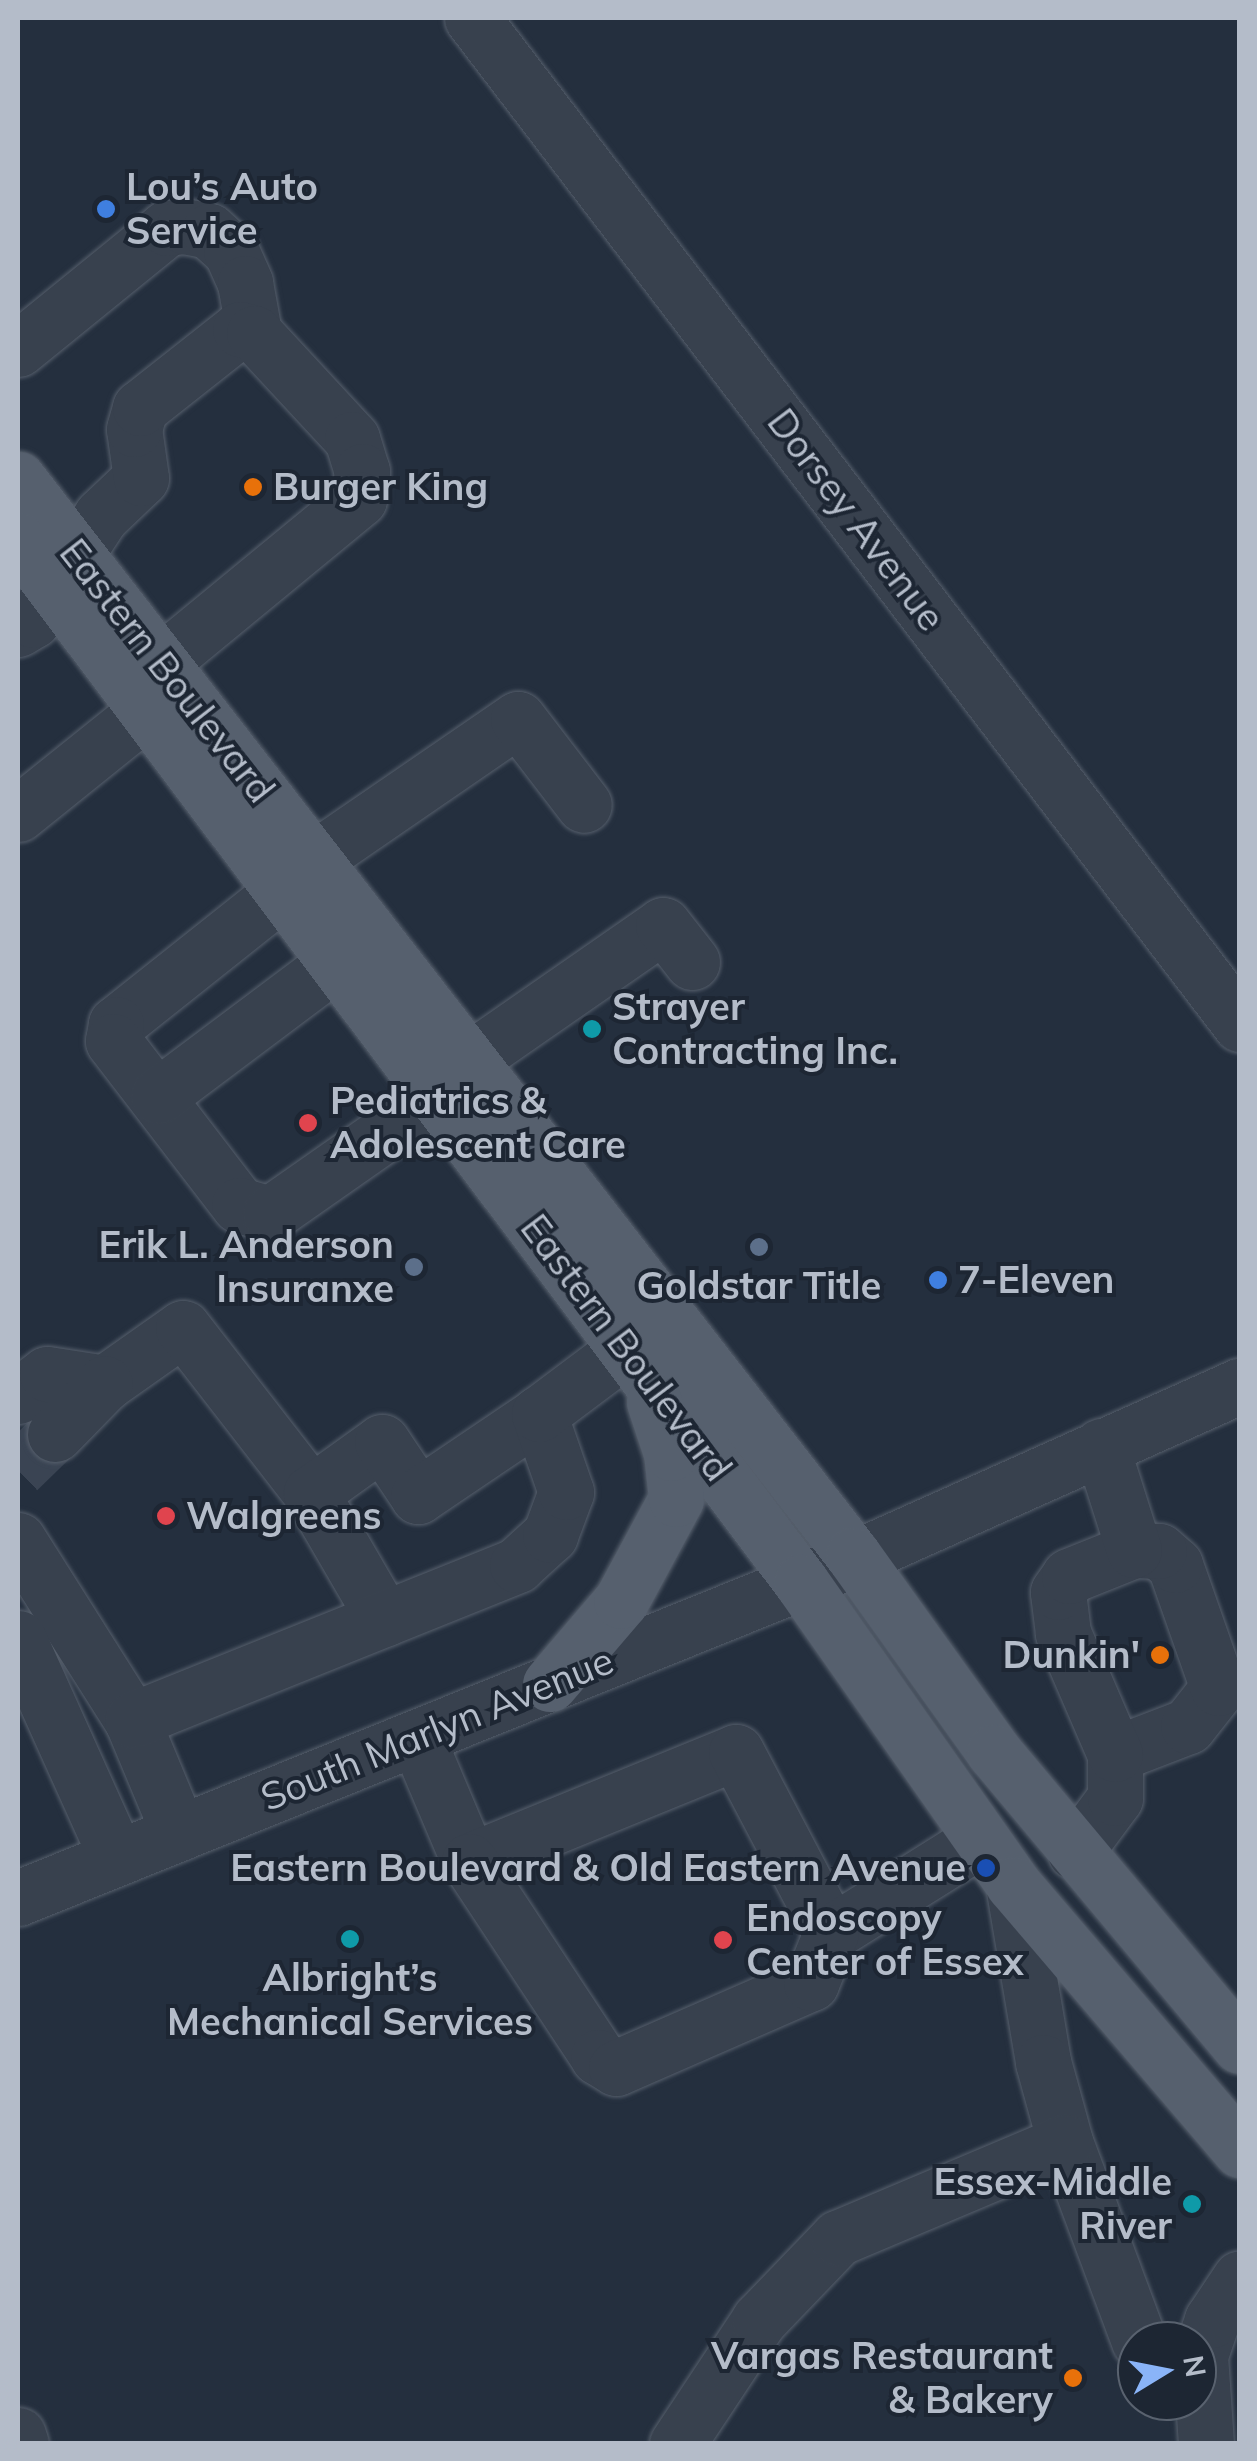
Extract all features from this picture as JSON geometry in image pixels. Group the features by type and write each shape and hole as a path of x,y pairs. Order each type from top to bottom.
{"main road":[{"name":"Eastern Boulevard","path":"18,479 66,573 453,1078 853,1555 994,1752 1240,2046"},
{"name":"Eastern Boulevard","path":"18,540 66,573"},
{"name":"Eastern Boulevard","path":"298,876 335,963 453,1078 635,1359 801,1582 1013,1884 1240,2150"},
{"path":"550,1684 622,1602 676,1499 671,1452 635,1359"}],"street":[{"name":"Dorsey Avenue","path":"472,18 1240,1024"},
{"path":"18,349 167,228 184,226 209,232 230,251 245,283 254,333"},
{"path":"18,629 33,620 101,516 141,478 134,429 140,408 240,329 254,333 352,438 362,471 359,499 153,687 23,798"},
{"path":"584,804 518,719 298,876 116,1024 113,1041 239,1206 270,1214 663,925 692,962"},
{"path":"158,1096 335,963"},
{"path":"55,1434 105,1383 184,1328 311,1492 384,1619"},
{"path":"311,1492 382,1442 418,1496 538,1414 635,1359"},
{"path":"18,1396 47,1374 105,1383"},
{"name":"South Marlyn Avenue","path":"18,1898 801,1582 853,1555 1240,1386"},
{"path":"132,1720 517,1565 550,1534 566,1492 538,1414"},
{"path":"1101,1446 1134,1550"},
{"path":"18,1540 132,1720 180,1833"},
{"path":"1075,1852 1115,1798 1115,1754 1055,1608 1069,1576 1134,1550 1160,1551 1174,1565 1218,1688 1188,1726 1115,1754"},
{"path":"18,1638 117,1858"},
{"path":"416,1738 469,1861 598,2056 616,2068 811,1984 832,1933 981,1839"},
{"path":"469,1861 736,1752 832,1933"},
{"path":"1013,1884 1043,2062 1065,2142 1132,2321"},
{"path":"677,2444 759,2320 838,2238 1065,2142"},
{"path":"1206,2444 1200,2355 1212,2320 1240,2278"},
{"path":"1173,2421 1184,2444"},
{"path":"18,2435 21,2444"}],"tunnel":[{"path":"18,1470 55,1434"}],"place":[{"name":"Lou’s Auto Service","path":"106,209"},
{"name":"Burger King","path":"253,487"},
{"name":"Strayer Contracting Inc.","path":"592,1029"},
{"name":"Pediatrics & Adolescent Care","path":"308,1123"},
{"name":"Goldstar Title","path":"759,1247"},
{"name":"Erik L. Anderson Insuranxe","path":"414,1267"},
{"name":"7-Eleven","path":"938,1280"},
{"name":"Walgreens","path":"166,1516"},
{"name":"Dunkin'","path":"1160,1655"},
{"name":"Eastern Boulevard & Old Eastern Avenue","path":"986,1868"},
{"name":"Albright’s Mechanical Services","path":"350,1939"},
{"name":"Endoscopy Center of Essex","path":"723,1940"},
{"name":"Essex-Middle River","path":"1192,2204"},
{"name":"Vargas Restaurant & Bakery","path":"1073,2378"}]}
